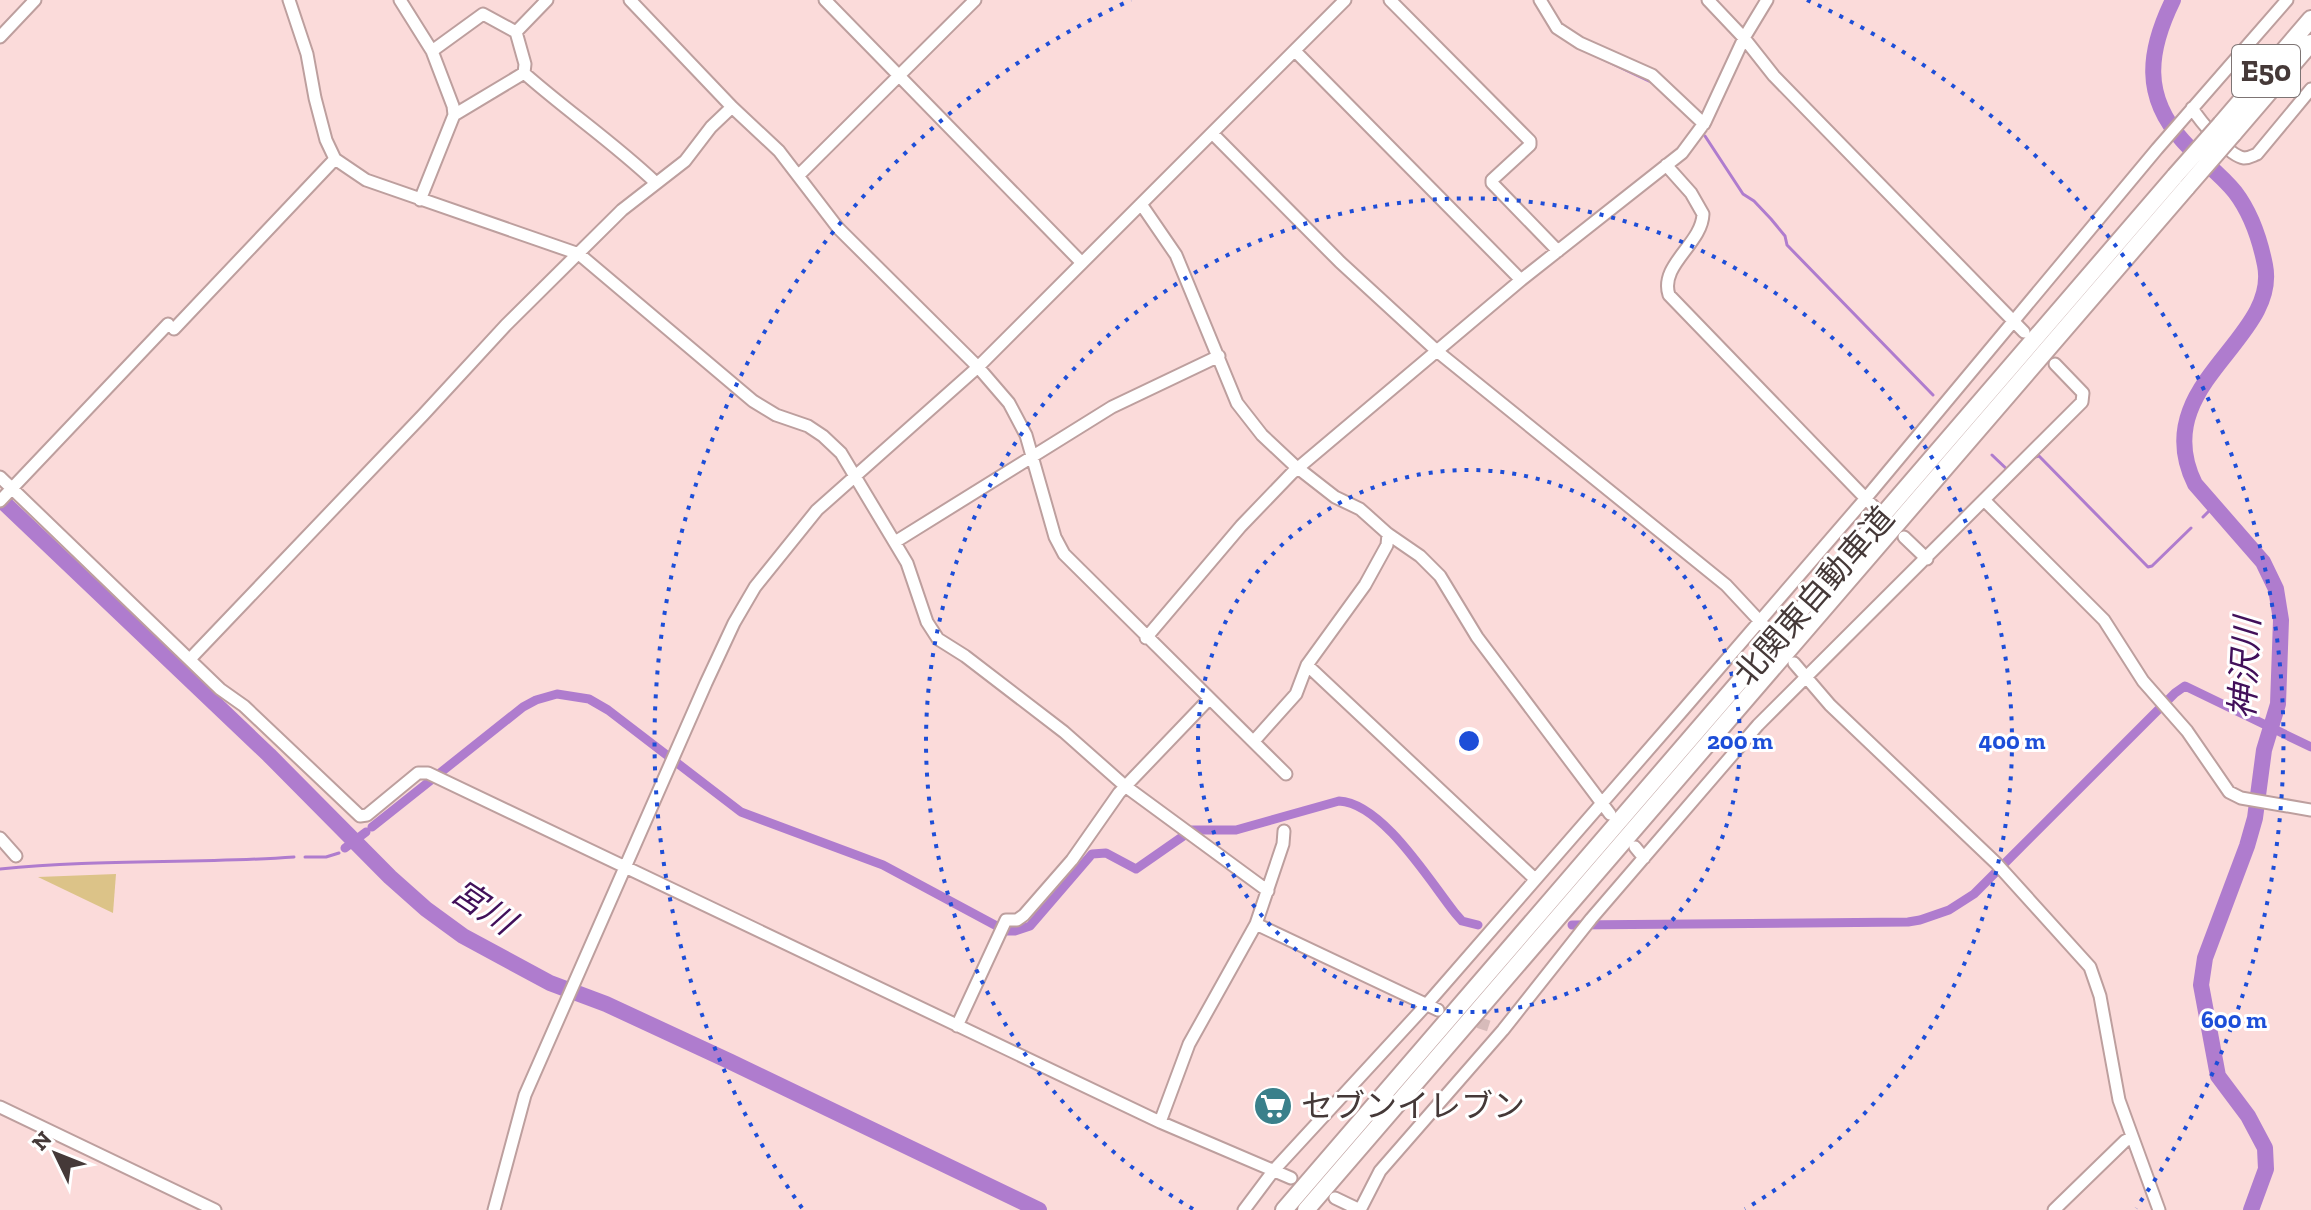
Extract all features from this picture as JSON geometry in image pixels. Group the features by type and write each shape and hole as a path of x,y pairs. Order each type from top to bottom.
{"highway":[{"name":"北関東自動車道","path":"2227,129 2311,19"},
{"name":"北関東自動車道","path":"1284,1210 2227,129 2311,43"},
{"name":"北関東自動車道","path":"1306,1210 2181,182"}],"street":[{"path":"0,37 35,0"},
{"path":"289,0 307,54 326,140 335,159 366,180 579,254 753,401 823,436 841,453 907,563 929,627 938,639 1064,732 1125,786 1268,891"},
{"path":"400,0 432,51 454,115 420,200"},
{"path":"516,32 547,0"},
{"path":"630,0 732,107 779,151 800,174 838,228 978,367 1009,403 1019,419 1055,537 1064,554 1286,774"},
{"path":"825,0 1082,263"},
{"path":"800,174 975,0"},
{"path":"494,1210 522,1103 734,623 755,587 817,510 978,367 1345,0"},
{"path":"1390,0 1530,141 1530,145 1492,183 1558,251"},
{"path":"1540,0 1557,28 1580,43 1652,75 1704,124"},
{"path":"1708,0 1774,76 2024,332"},
{"path":"1146,638 1268,496 1521,280 1692,142 1704,124 1744,38 1767,0"},
{"path":"1244,1210 1274,1170 1427,1004 1758,621 1869,502 2012,320 2287,0"},
{"path":"432,51 483,14 516,32 525,64 524,73"},
{"path":"1295,51 1521,280"},
{"path":"454,115 524,73"},
{"path":"524,73 630,158 655,182"},
{"path":"2192,108 2204,125 2233,152 2244,158 2252,157 2311,89"},
{"path":"190,659 506,325 622,210 685,161 711,127 732,107"},
{"path":"1213,134 1340,262 1438,352 1726,585 1768,630"},
{"path":"6,494 335,159"},
{"path":"1666,165 1691,193 1703,214 1699,233 1670,274 1667,282 1669,295 1869,502"},
{"path":"1141,204 1176,255 1243,412 1277,450 1335,497 1360,509 1388,534 1420,556 1440,576 1477,637 1610,814"},
{"path":"895,542 1033,459 1112,407 1219,356"},
{"path":"1335,1198 1360,1210 1380,1171 1503,1030 1580,932 1758,725 2084,399 2083,393 2055,364"},
{"path":"0,477 6,494 360,816 367,815 418,773 428,773 1160,1122 1291,1178"},
{"path":"1984,500 2104,620 2143,681 2193,739 2233,796 2311,810"},
{"path":"1254,741 1296,694 1307,665 1365,585 1387,545 1388,534"},
{"path":"1904,537 1927,559"},
{"path":"1794,663 1830,705 2006,872 2090,967 2100,996 2115,1084 2131,1138 2159,1210"},
{"path":"1307,665 1535,879"},
{"path":"957,1026 1006,920 1020,918 1045,891 1072,860 1125,786 1209,699"},
{"path":"1160,1122 1189,1044 1256,924 1283,844 1284,831"},
{"path":"0,838 16,856"},
{"path":"1635,847 1644,858"},
{"path":"1256,924 1438,1010"},
{"path":"1489,1026 1503,1030"},
{"path":"0,1107 215,1210"},
{"path":"2054,1210 2131,1138"}],"shaded area":[{"path":"116,874 113,913 38,877"}],"waterway":[{"name":"神沢川","path":"2173,0 2154,55 2155,90 2170,124 2183,141 2241,200 2254,227 2265,265 2264,292 2254,317 2200,391 2187,419 2185,449 2195,484 2263,562 2276,589 2281,620 2278,704 2264,750 2255,818 2205,958 2201,985 2218,1076 2248,1116 2265,1148 2266,1169 2251,1210"},
{"path":"1577,47 1653,83"},
{"path":"1658,88 1668,98"},
{"path":"1705,136 1743,194 1771,219 1785,236 1787,245 1933,395"},
{"path":"1992,455 2014,476 2030,462"},
{"path":"2035,457 2039,456 2148,567 2191,528"},
{"name":"宮川","path":"0,499 269,755 390,877 463,936 550,983 606,1004 731,1062 1039,1210"},
{"path":"2203,517 2215,505"},
{"path":"1572,925 1908,922 1949,910 1974,894 2185,686 2311,747"},
{"path":"372,827 523,707 557,694 589,699 608,710 741,812 883,865 1006,931 1030,926 1092,854 1106,853 1136,869 1192,830 1236,830 1339,801 1355,805 1388,829 1462,921 1478,925"},
{"name":"宮川","path":"345,848 366,832"},
{"path":"305,857 326,857 339,853"},
{"path":"0,869 294,857"}],"tunnel":[{"path":"1447,1012 1489,1026"}],"place":[{"name":"セブンイレブン","path":"1273,1106"}]}
